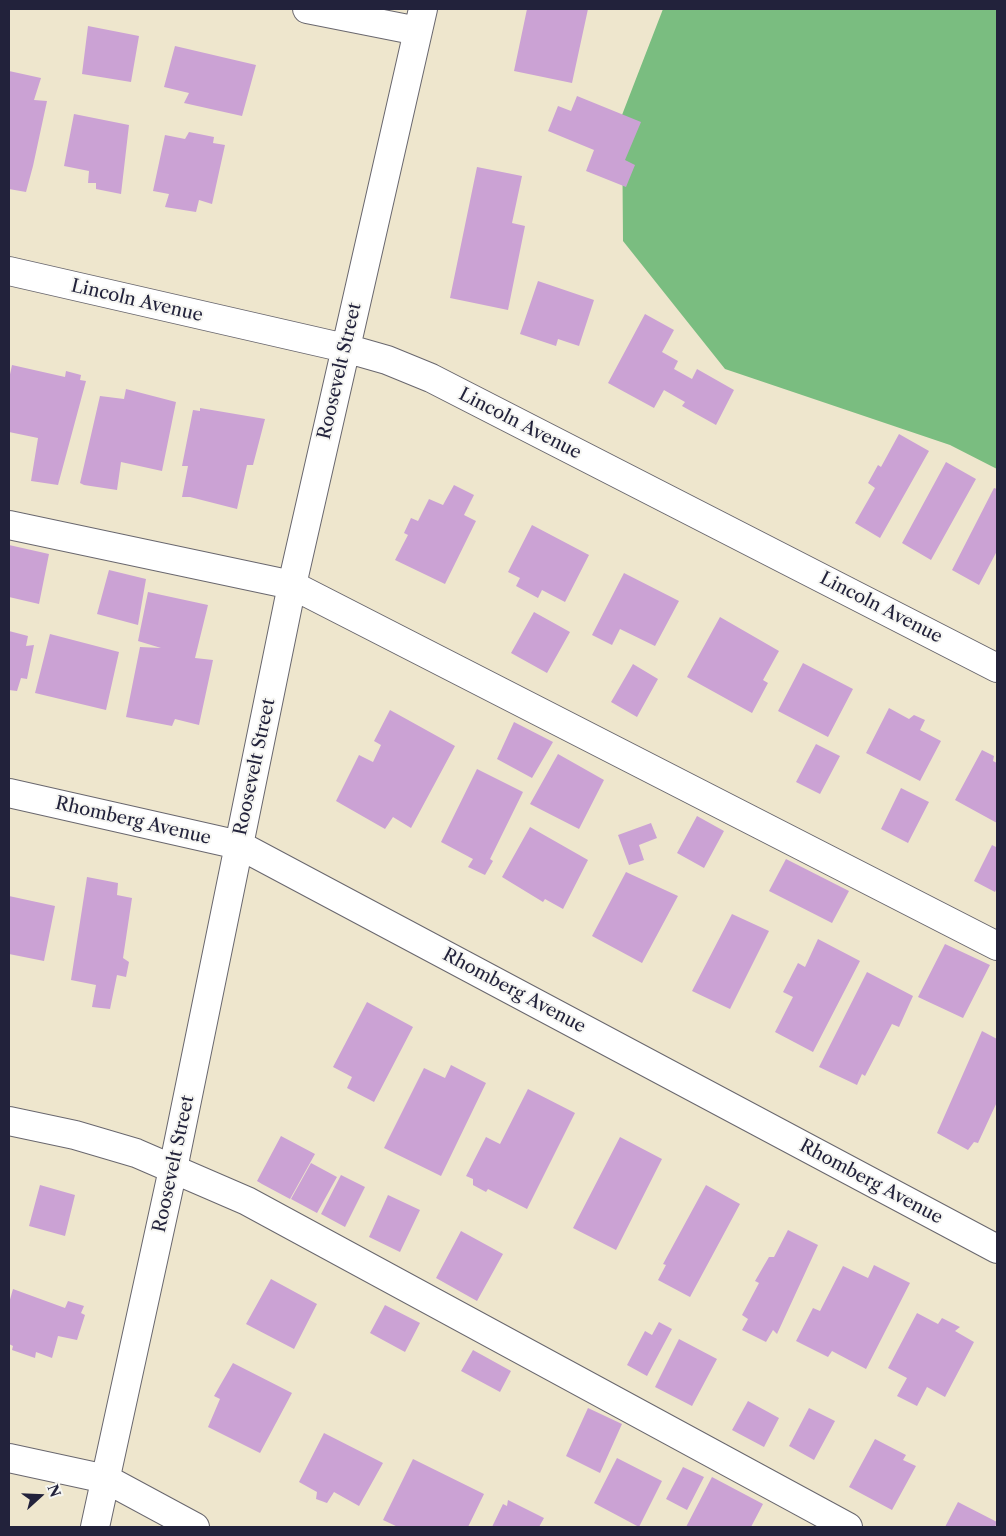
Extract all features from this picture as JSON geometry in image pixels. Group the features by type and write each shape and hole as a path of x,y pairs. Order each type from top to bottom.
{"street":[{"path":"307,9 421,20"},
{"name":"Roosevelt Street","path":"96,1527 173,1169 292,585 421,20"},
{"name":"Lincoln Avenue","path":"9,271 345,348 387,360 431,378 997,668"},
{"path":"9,525 292,585 997,946"},
{"name":"Rhomberg Avenue","path":"9,793 239,845 997,1249"},
{"path":"9,1121 75,1135 136,1152 247,1201 848,1527"},
{"path":"9,1458 106,1479 195,1527"}],"green space":[{"path":"663,9 997,9 997,469 950,445 725,369 623,241 622,115"}],"building":[{"path":"527,9 588,9 572,83 514,71"},
{"path":"88,26 139,36 131,82 82,74"},
{"path":"175,46 256,65 242,116 184,103 189,93 164,87"},
{"path":"9,71 41,78 34,100 47,101 26,192 9,189"},
{"path":"577,96 641,122 625,160 635,165 626,187 586,171 594,150 548,131 558,106 571,111"},
{"path":"74,114 129,125 121,194 96,189 96,183 88,183 89,171 64,166"},
{"path":"189,132 214,137 213,143 225,145 212,204 199,200 196,212 165,207 169,194 153,191 165,135 185,139"},
{"path":"477,167 522,176 512,223 525,226 508,310 450,298"},
{"path":"538,281 594,300 579,346 558,339 556,346 520,334"},
{"path":"645,314 674,330 662,352 678,361 674,369 692,379 697,369 734,390 716,425 682,406 685,402 664,390 654,408 608,383"},
{"path":"12,365 65,377 66,371 81,375 80,380 86,381 58,485 31,481 38,438 9,432 9,379"},
{"path":"126,389 176,402 162,471 121,462 117,490 84,485 80,483 100,396 124,399"},
{"path":"200,408 265,419 253,465 247,465 237,509 190,497 182,497 188,466 182,466 193,410 200,411"},
{"path":"899,434 929,451 880,538 855,523 875,488 868,483 878,465 881,467"},
{"path":"946,462 976,479 931,560 902,543"},
{"path":"454,485 474,495 464,515 476,521 445,584 395,560 408,535 404,533 411,518 418,521 429,499 443,505"},
{"path":"994,488 997,489 997,551 979,585 952,570"},
{"path":"532,525 589,555 565,602 542,590 538,598 516,586 520,578 508,572"},
{"path":"9,545 49,554 39,604 9,597"},
{"path":"109,570 146,579 138,625 97,614"},
{"path":"624,573 679,601 655,646 620,629 612,645 592,635"},
{"path":"148,592 208,605 195,658 213,660 199,725 175,719 172,726 126,717 140,647 161,648 138,641"},
{"path":"534,612 570,632 547,673 511,653"},
{"path":"720,617 779,651 763,680 768,683 752,713 687,677"},
{"path":"9,631 28,636 26,646 34,645 27,679 21,678 17,691 9,690"},
{"path":"50,634 119,652 106,710 35,693"},
{"path":"803,663 853,689 828,737 778,711"},
{"path":"633,664 658,679 637,717 611,702"},
{"path":"889,708 909,719 914,715 925,720 920,730 941,741 920,781 866,753"},
{"path":"390,710 455,746 411,828 393,817 385,829 336,801 359,755 373,762 381,745 374,741"},
{"path":"514,722 553,742 532,778 497,759"},
{"path":"816,744 840,756 820,794 796,782"},
{"path":"982,750 994,756 993,761 997,763 997,823 955,800"},
{"path":"558,754 604,780 579,829 530,804"},
{"path":"477,769 523,792 490,859 493,861 485,875 468,867 473,859 441,842"},
{"path":"901,788 929,802 908,843 881,829"},
{"path":"697,816 724,831 704,868 677,853"},
{"path":"651,823 657,838 639,845 644,860 629,865 618,835"},
{"path":"530,827 588,860 563,909 545,899 543,902 502,877"},
{"path":"992,845 996,847 997,845 997,888 995,892 974,881"},
{"path":"786,859 849,891 832,923 769,891"},
{"path":"626,872 678,896 642,963 592,936"},
{"path":"87,877 118,883 117,895 132,898 123,958 129,962 126,977 117,975 110,1009 92,1007 96,985 71,980"},
{"path":"9,896 55,906 44,961 9,954"},
{"path":"732,914 769,931 730,1009 692,991"},
{"path":"818,939 860,961 813,1052 775,1032 793,997 783,992 798,963 805,967"},
{"path":"945,944 990,965 963,1018 918,997"},
{"path":"867,972 913,996 899,1027 892,1024 865,1076 862,1074 857,1085 819,1067"},
{"path":"367,1002 413,1027 374,1102 347,1088 352,1077 333,1067"},
{"path":"982,1031 997,1039 997,1102 978,1143 974,1142 968,1150 937,1133"},
{"path":"451,1065 486,1083 441,1176 384,1148 424,1068 445,1078"},
{"path":"528,1089 575,1113 527,1209 488,1189 486,1192 473,1185 473,1179 466,1176 486,1137 500,1144"},
{"path":"281,1136 315,1154 290,1199 257,1181"},
{"path":"620,1137 662,1159 616,1250 573,1228"},
{"path":"311,1163 337,1177 317,1213 291,1199"},
{"path":"341,1175 365,1187 345,1227 321,1214"},
{"path":"40,1185 75,1195 65,1236 29,1226"},
{"path":"706,1185 740,1204 690,1297 658,1280 666,1265 663,1264"},
{"path":"388,1195 420,1210 400,1252 369,1237"},
{"path":"788,1230 818,1245 777,1334 773,1330 766,1342 742,1330 748,1319 742,1315 759,1283 755,1281 769,1257 774,1257"},
{"path":"461,1231 503,1254 477,1301 436,1278"},
{"path":"874,1265 910,1283 866,1369 832,1351 828,1357 796,1341 813,1308 820,1311 843,1266 868,1278"},
{"path":"271,1279 317,1304 294,1349 246,1324"},
{"path":"13,1289 65,1308 68,1301 84,1306 81,1313 85,1315 77,1340 58,1336 52,1358 36,1352 35,1358 12,1350 13,1346 9,1344 9,1303"},
{"path":"385,1305 420,1323 405,1352 370,1333"},
{"path":"917,1313 938,1324 942,1318 960,1327 955,1331 974,1342 945,1397 927,1387 917,1406 897,1396 907,1378 888,1368"},
{"path":"659,1322 672,1329 647,1376 627,1365 645,1331 652,1335"},
{"path":"679,1339 717,1359 692,1406 655,1387"},
{"path":"473,1350 511,1371 500,1392 461,1371"},
{"path":"233,1363 292,1393 260,1453 208,1427 220,1399 214,1396"},
{"path":"748,1401 779,1418 764,1447 732,1430"},
{"path":"588,1408 622,1424 600,1473 566,1456"},
{"path":"809,1408 835,1421 814,1460 789,1446"},
{"path":"324,1433 383,1463 359,1506 334,1492 327,1503 316,1499 317,1492 299,1482"},
{"path":"875,1439 906,1455 903,1460 916,1466 892,1510 849,1487"},
{"path":"617,1458 662,1481 639,1527 594,1503"},
{"path":"413,1459 484,1494 468,1527 398,1527 383,1520"},
{"path":"683,1467 704,1477 687,1510 666,1499"},
{"path":"712,1477 763,1504 751,1527 686,1527"},
{"path":"508,1500 544,1518 539,1527 492,1527 503,1504 507,1506"},
{"path":"958,1502 997,1522 995,1527 945,1527"}]}
